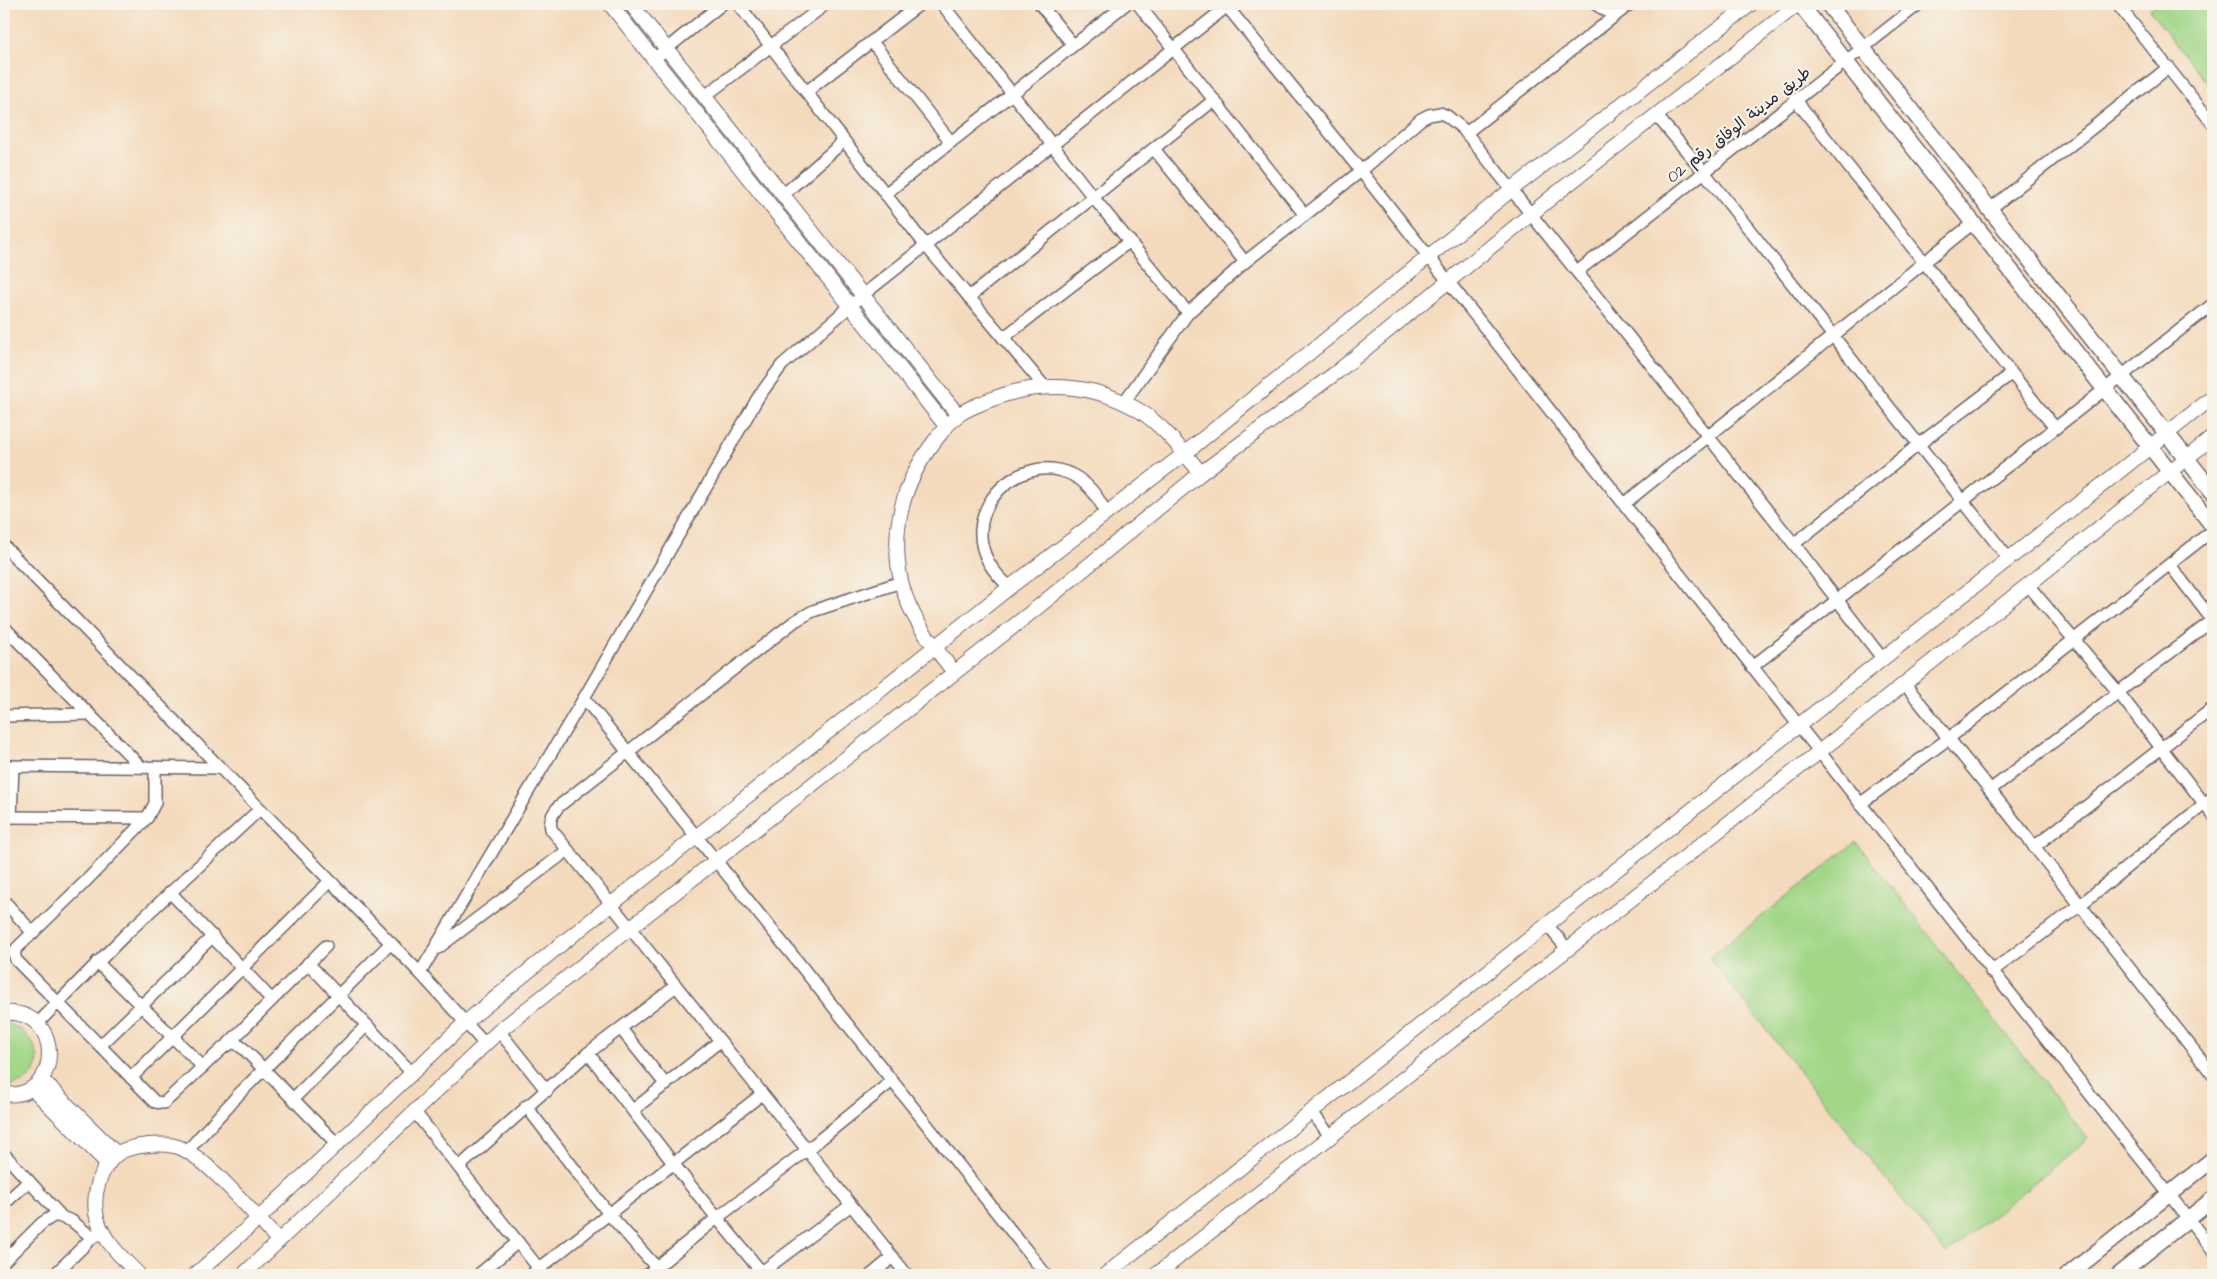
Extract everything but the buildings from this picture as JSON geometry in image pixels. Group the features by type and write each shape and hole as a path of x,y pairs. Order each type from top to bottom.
{"main road":[{"path":"1799,4 2213,526"},
{"path":"1828,4 2213,492"},
{"path":"2068,1275 2170,1196 2213,1159"},
{"path":"2118,1275 2213,1199"}],"street":[{"path":"610,4 946,426"},
{"path":"631,4 958,415"},
{"path":"654,59 722,4"},
{"path":"738,4 926,246 1044,386"},
{"path":"705,96 826,4"},
{"path":"806,92 920,4"},
{"path":"942,4 1093,197 1188,313"},
{"path":"1040,4 1073,45"},
{"path":"885,194 1126,4"},
{"path":"1138,4 1306,215"},
{"path":"1595,4 1615,16"},
{"path":"1466,133 1630,4"},
{"path":"195,1275 258,1219 466,1022 934,647 1184,454 1511,190 1752,4"},
{"path":"243,1275 499,1031 954,672 1038,608 1201,473 1337,372 1656,115 1799,4"},
{"name":"طريق مدينة الوفاق رقم 02","path":"1578,271 1795,99 1919,4"},
{"path":"2117,4 2213,124"},
{"path":"420,973 584,698 771,378 798,350 863,295 1228,5 1624,504 1991,972 2213,1250"},
{"path":"872,42 951,142"},
{"path":"1990,209 2169,67"},
{"path":"1795,99 2055,428"},
{"path":"969,297 1214,100"},
{"path":"1124,402 1188,313 1245,262 1361,172 1429,115 1440,113 1447,116 1466,133 1578,271 1882,658"},
{"path":"1656,115 1704,172 2008,558"},
{"path":"784,194 844,141"},
{"path":"1154,149 1245,262"},
{"path":"1624,504 1973,222"},
{"path":"1003,338 1130,241"},
{"path":"1752,667 2213,304"},
{"path":"1794,544 2011,374"},
{"path":"954,672 916,620 901,582 897,556 898,528 903,502 912,477 926,453 946,426 958,415 1003,394 1044,386 1085,389 1124,402 1158,424 1201,473"},
{"path":"1105,1275 1548,926 1882,658 2213,397"},
{"path":"1156,1275 1819,752 2213,437"},
{"path":"1010,587 998,578 989,565 983,551 981,536 982,520 986,506 995,492 1006,482 1019,474 1034,469 1049,468 1064,471 1078,477 1090,487 1100,499 1106,513"},
{"path":"1860,804 1948,739 2213,530"},
{"path":"4,546 420,973 485,1044"},
{"path":"1990,790 2213,620 2170,565"},
{"path":"901,582 813,611 795,621 553,813 550,823 551,829 907,1275"},
{"path":"2028,585 2118,692 2162,748 2209,800 2213,815"},
{"path":"4,627 141,767"},
{"path":"1904,683 1990,790 2079,906 2212,1070"},
{"path":"584,698 892,1080 1046,1275"},
{"path":"2034,847 2213,708"},
{"path":"4,716 89,714"},
{"path":"147,818 7,817 8,766 219,768"},
{"path":"155,767 154,803 147,818 17,948 14,956 57,1002 155,1102 162,1104 229,1043 326,946"},
{"path":"1991,972 2079,906 2209,800"},
{"path":"38,1024 57,1002 170,892 260,809"},
{"path":"433,952 568,850"},
{"path":"131,1078 330,881"},
{"path":"170,892 243,967 272,1000"},
{"path":"4,901 33,933"},
{"path":"1548,926 1568,950"},
{"path":"100,1046 213,936"},
{"path":"187,1151 264,1069 391,943"},
{"path":"98,962 203,1067"},
{"path":"308,963 412,1072"},
{"path":"459,1167 588,1053 676,986"},
{"path":"4,1014 13,1013 26,1016 38,1024 45,1034 49,1045 50,1057 47,1069 37,1084 22,1093 4,1094"},
{"path":"293,1099 367,1025"},
{"path":"621,1029 666,1085"},
{"path":"499,1031 546,1091"},
{"path":"633,1110 720,1041"},
{"path":"229,1043 238,1044 337,1144"},
{"path":"588,1053 761,1274 851,1205"},
{"path":"526,1106 655,1273 717,1218 807,1150 892,1080"},
{"path":"37,1084 117,1154"},
{"path":"37,1084 108,1164"},
{"path":"414,1111 518,1242 538,1273 609,1214 762,1094"},
{"path":"1312,1112 1330,1136"},
{"path":"139,1275 99,1235 96,1214 97,1187 108,1164 117,1154 138,1146 170,1145 187,1151 220,1179 279,1241"},
{"path":"4,1154 60,1215 72,1221 89,1235 99,1235"},
{"path":"4,1204 28,1181"},
{"path":"6,1254 42,1223 52,1216 60,1215"},
{"path":"54,1275 99,1235"},
{"path":"478,1275 518,1242"},
{"path":"871,1275 893,1257"}],"green space":[{"path":"2157,4 2213,4 2213,78 2207,83 2149,10"},
{"path":"1856,842 2088,1139 1946,1254 1709,958"},
{"path":"4,1022 18,1028 30,1039 38,1061 32,1075 25,1081 10,1086 4,1082"}]}
